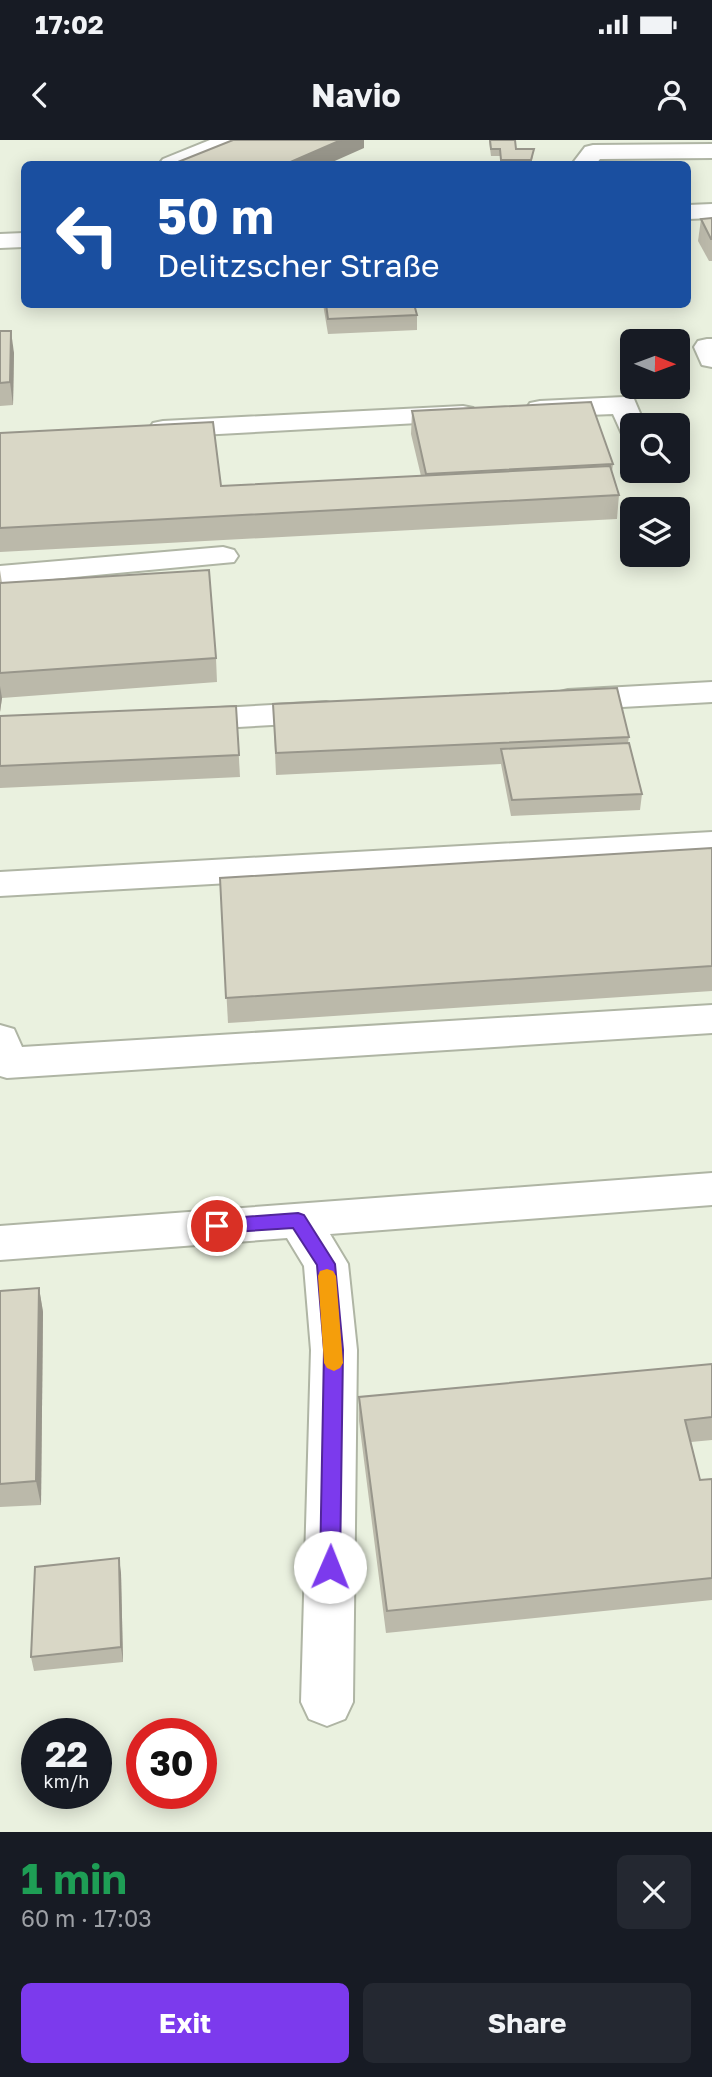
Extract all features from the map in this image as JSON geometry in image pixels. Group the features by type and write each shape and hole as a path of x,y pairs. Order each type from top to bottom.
{"street":[{"path":"178,161 230,140"},
{"path":"589,152 712,151"},
{"path":"691,212 712,211"},
{"path":"0,241 21,240"},
{"path":"712,347 707,347 712,359"},
{"path":"139,430 624,405 627,413"},
{"path":"0,575 223,556"},
{"path":"530,702 712,692"},
{"path":"154,721 363,710"},
{"path":"0,884 712,844"},
{"path":"0,1039 7,1063 712,1019"},
{"path":"0,1243 712,1189"},
{"path":"298,1220 326,1264 334,1350 327,1702"}],"building":[{"path":"233,140 341,140 293,161 180,161"},
{"path":"490,140 515,140 516,149 534,149 531,160 501,160 500,149 491,149"},
{"path":"712,218 712,239 711,239 701,219"},
{"path":"327,308 415,308 417,315 328,319"},
{"path":"0,331 11,331 10,382 0,383"},
{"path":"591,402 613,464 426,474 412,411"},
{"path":"213,422 221,486 610,466 619,495 0,528 0,433"},
{"path":"209,570 216,658 0,673 0,583"},
{"path":"617,688 629,737 276,753 273,704"},
{"path":"236,706 239,755 0,766 0,716"},
{"path":"629,743 642,794 512,800 501,749"},
{"path":"712,848 712,966 226,998 220,878"},
{"path":"39,1288 36,1481 0,1484 0,1291"},
{"path":"712,1364 712,1417 685,1420 700,1480 712,1479 712,1578 387,1611 359,1397"},
{"path":"119,1558 121,1647 31,1657 35,1567"}],"slow traffic":[{"path":"327,1276 334,1363"}],"route":[{"path":"217,1226 298,1220 326,1264 334,1350 330,1567"}]}
